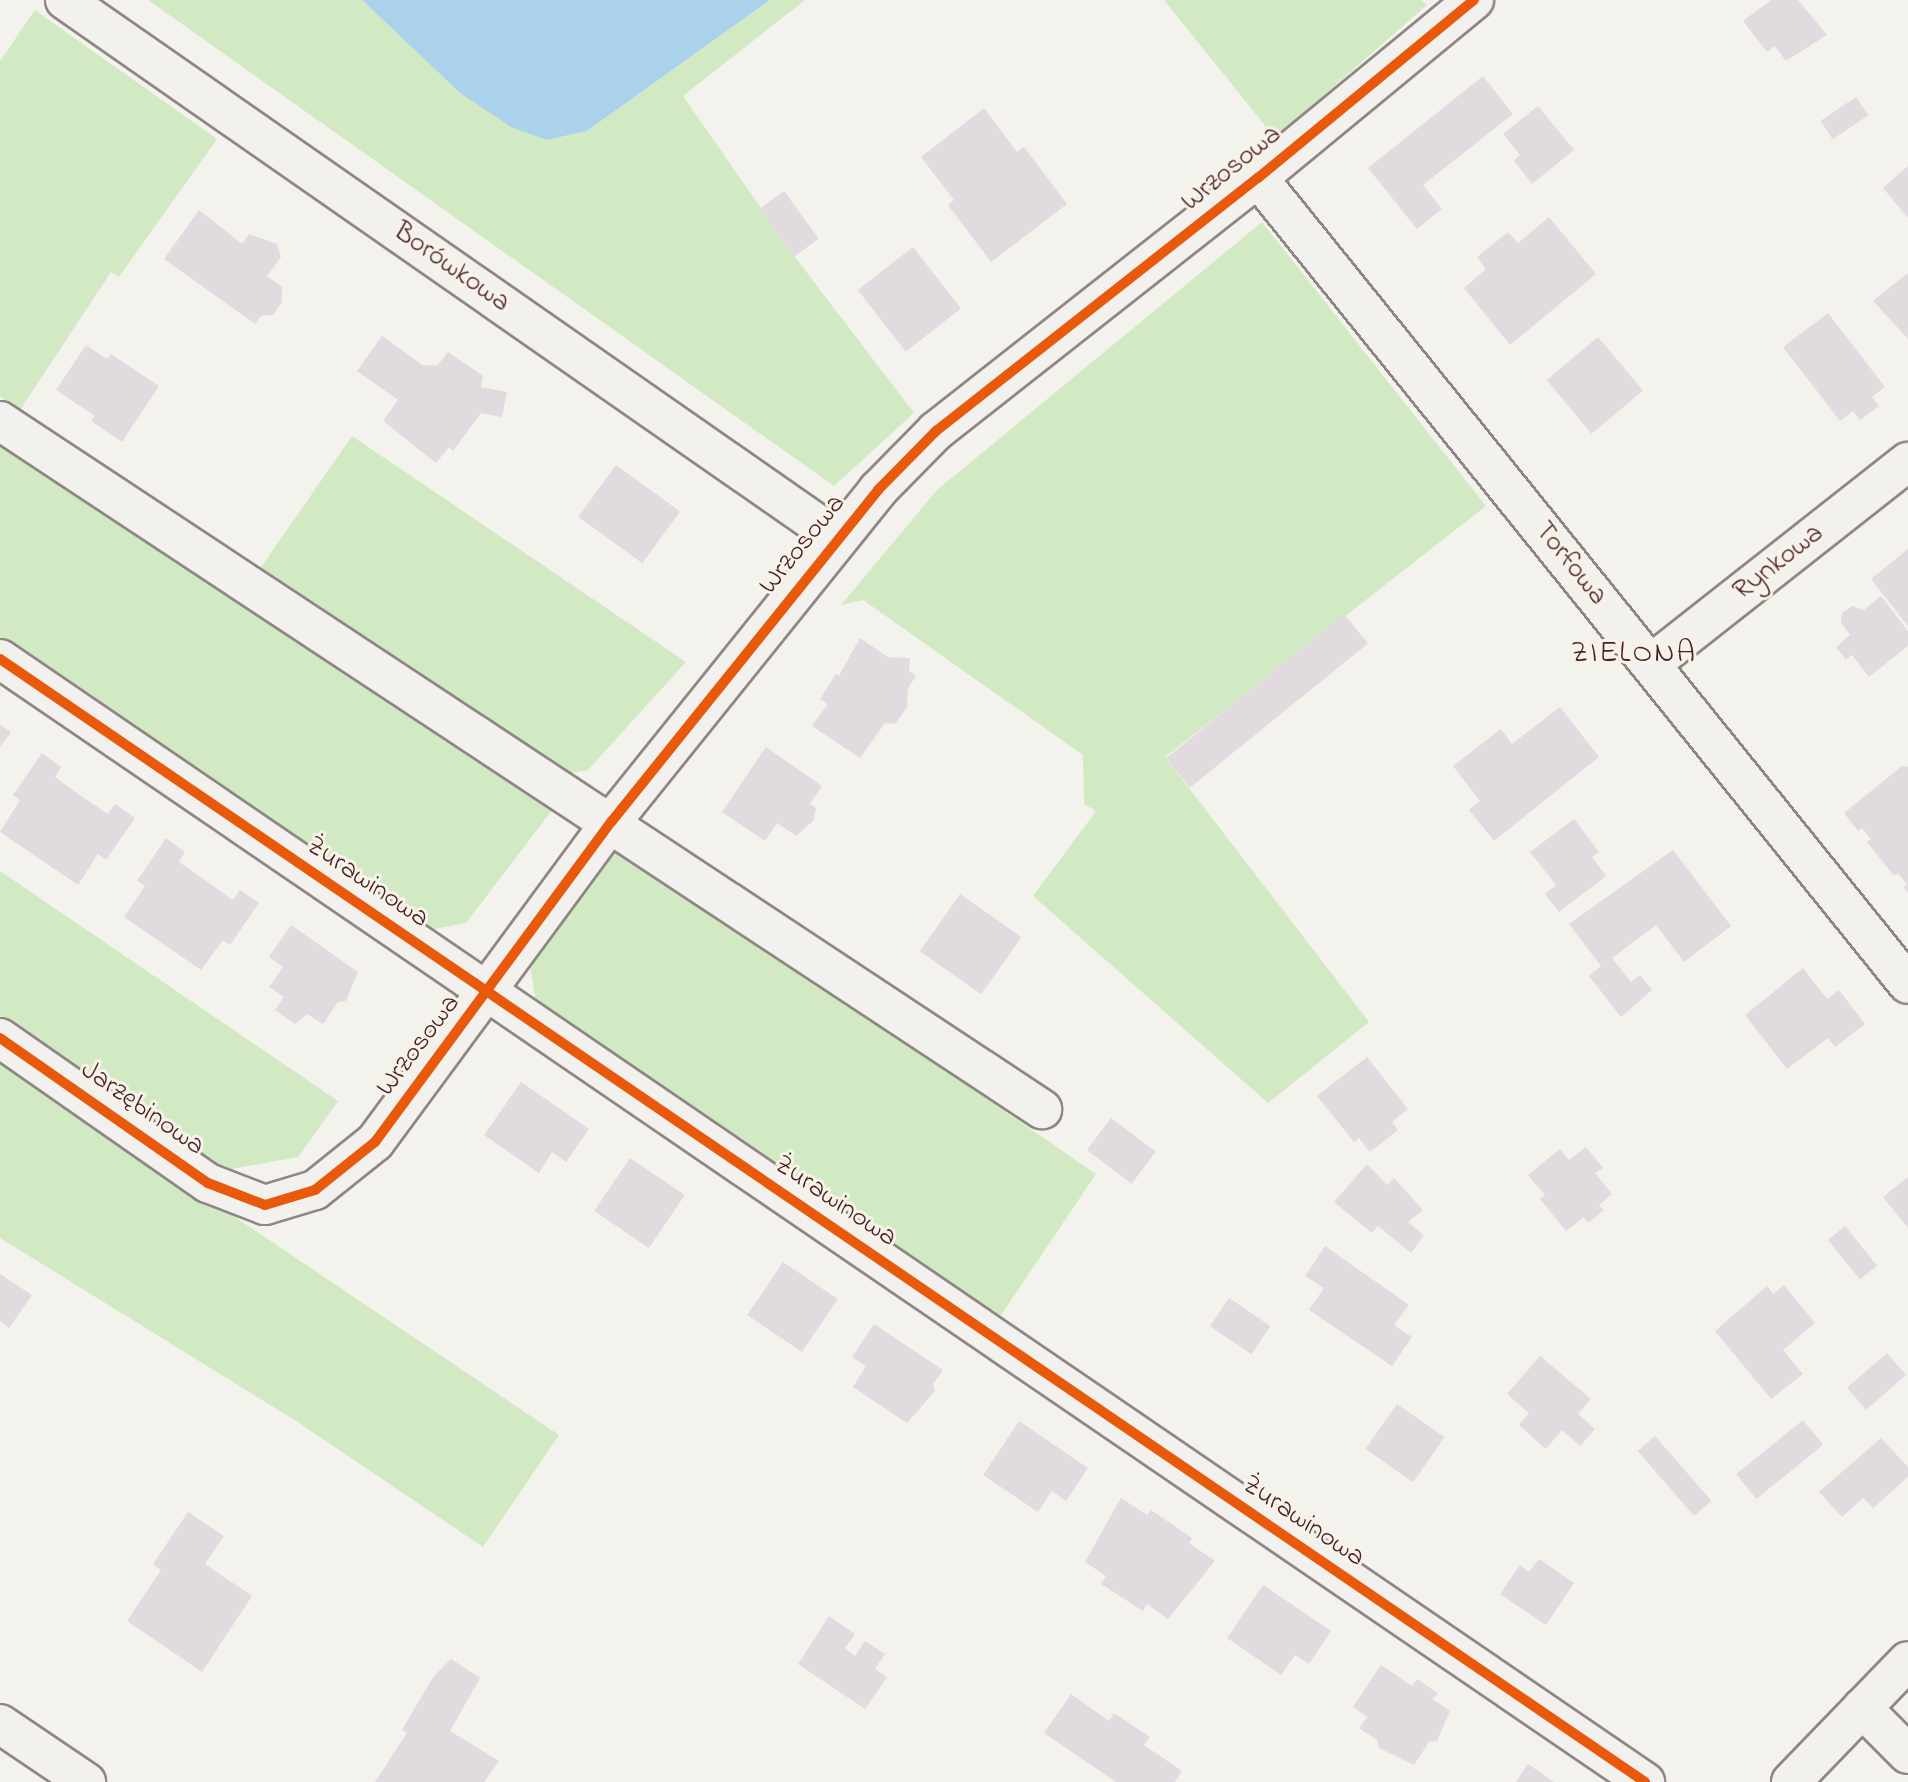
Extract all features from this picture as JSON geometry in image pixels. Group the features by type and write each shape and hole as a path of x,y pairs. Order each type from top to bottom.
{"street":[{"name":"Borówkowa","path":"65,0 836,537"},
{"name":"Wrzosowa","path":"265,1205 315,1190 375,1142 488,993 612,821 836,537 936,431 1258,178 1475,0"},
{"name":"Torfowa","path":"1258,178 1908,984"},
{"path":"0,421 612,821 1042,1109"},
{"name":"Rynkowa","path":"1651,664 1908,462"},
{"name":"Żurawinowa","path":"0,659 1645,1782"},
{"name":"Jarzębinowa","path":"0,1038 208,1183 265,1205"},
{"path":"1791,1782 1908,1661"},
{"path":"1862,1708 1908,1754"},
{"path":"0,1724 86,1782"}],"green space":[{"path":"148,0 362,0 460,93 547,140 587,131 770,0 805,0 683,96 795,257 914,413 834,486"},
{"path":"1164,0 1421,0 1427,5 1275,138"},
{"path":"35,10 217,139 119,277 111,272 20,410 0,397 0,61"},
{"path":"1262,222 1486,506 1165,757 1369,1022 1268,1103 1033,896 1096,811 1084,804 1083,755 863,600 841,605 937,490"},
{"path":"0,435 556,805 466,923 424,931 0,638"},
{"path":"352,436 686,662 588,770 566,774 259,570"},
{"path":"620,847 1096,1174 997,1321 537,1009 530,966 589,881"},
{"path":"0,871 338,1101 298,1157 226,1170 0,1016"},
{"path":"0,1059 559,1435 483,1547 296,1421 0,1238"}],"water":[{"path":"362,0 770,0 587,131 547,140 511,127 460,93"}],"building":[{"path":"1771,0 1798,0 1827,35 1786,61 1775,46 1767,52 1743,21"},
{"path":"1483,76 1513,114 1423,185 1442,209 1417,229 1368,168"},
{"path":"1856,97 1868,115 1833,139 1820,121"},
{"path":"1538,106 1574,150 1532,184 1514,161 1520,155 1503,134"},
{"path":"984,108 1017,152 1024,147 1067,204 991,262 948,205 954,200 921,157"},
{"path":"1908,166 1908,218 1883,188"},
{"path":"784,191 819,239 794,256 760,209"},
{"path":"199,210 242,244 249,234 277,244 281,257 267,276 282,287 282,302 273,315 261,316 255,324 164,259"},
{"path":"1549,217 1596,274 1510,345 1464,288 1486,269 1477,257 1508,232 1518,243"},
{"path":"913,247 961,308 906,352 858,290"},
{"path":"1908,273 1908,339 1873,301"},
{"path":"1828,313 1885,387 1872,397 1879,406 1860,420 1853,411 1840,421 1783,347"},
{"path":"382,336 422,365 437,366 448,352 483,376 481,387 507,392 502,417 481,413 453,451 449,447 436,463 383,421 398,400 357,371"},
{"path":"1598,337 1643,391 1592,434 1547,380"},
{"path":"86,345 107,359 111,354 159,386 122,442 91,421 95,416 56,390"},
{"path":"616,465 680,511 642,563 578,517"},
{"path":"1908,549 1908,626 1871,579"},
{"path":"1881,596 1908,631 1908,646 1869,677 1852,655 1846,660 1836,647 1850,635 1841,623 1842,613 1852,606 1864,610"},
{"path":"1344,614 1368,644 1190,788 1166,758"},
{"path":"860,638 888,657 910,658 909,671 916,676 908,688 907,707 895,724 885,723 860,758 812,726 828,704 820,699 836,674 839,676"},
{"path":"1560,707 1599,757 1494,841 1469,810 1480,801 1453,766 1501,729 1512,744"},
{"path":"0,725 11,732 0,747"},
{"path":"766,747 822,786 810,804 816,808 814,820 796,836 777,823 765,841 722,812"},
{"path":"42,753 61,767 55,777 81,796 108,814 115,804 135,818 106,860 98,854 78,885 0,832 20,800 13,795"},
{"path":"1902,766 1908,767 1908,893 1903,887 1907,885 1898,873 1894,876 1867,842 1871,839 1862,828 1858,831 1844,813"},
{"path":"1574,819 1599,852 1592,857 1606,876 1559,912 1545,894 1556,885 1530,852"},
{"path":"166,838 185,852 179,862 233,900 240,890 259,903 230,945 223,940 201,970 124,917 145,886 137,881"},
{"path":"1673,850 1731,926 1684,962 1656,925 1612,958 1631,982 1640,975 1652,990 1621,1017 1589,976 1601,966 1569,924"},
{"path":"960,894 1021,937 981,994 920,951"},
{"path":"291,925 358,972 346,1001 338,1002 323,1024 307,1014 295,1024 275,1010 284,997 269,987 283,967 269,957"},
{"path":"1803,968 1827,999 1839,990 1865,1024 1835,1047 1828,1038 1787,1069 1745,1015"},
{"path":"1367,1057 1408,1109 1392,1122 1398,1130 1370,1152 1359,1138 1354,1142 1317,1096"},
{"path":"521,1082 589,1129 566,1162 552,1152 539,1173 484,1135"},
{"path":"1111,1118 1156,1152 1132,1184 1087,1150"},
{"path":"1586,1147 1603,1168 1595,1173 1612,1194 1599,1205 1604,1210 1588,1223 1584,1217 1566,1231 1540,1199 1545,1195 1528,1175 1560,1149 1569,1160"},
{"path":"630,1158 685,1195 649,1248 594,1211"},
{"path":"1367,1164 1387,1185 1394,1178 1423,1210 1408,1222 1424,1235 1411,1253 1378,1226 1372,1233 1334,1202"},
{"path":"1908,1177 1908,1228 1883,1197"},
{"path":"1845,1226 1877,1266 1860,1279 1828,1240"},
{"path":"1325,1246 1409,1305 1394,1325 1412,1337 1392,1366 1309,1310 1324,1288 1305,1276"},
{"path":"783,1262 838,1299 802,1352 747,1315"},
{"path":"0,1274 32,1295 9,1328 0,1321"},
{"path":"1784,1285 1815,1323 1783,1350 1803,1374 1771,1399 1715,1331 1767,1286 1773,1294"},
{"path":"1229,1298 1270,1326 1251,1354 1210,1326"},
{"path":"874,1324 943,1370 933,1384 935,1391 907,1423 853,1387 866,1366 852,1357"},
{"path":"1887,1353 1906,1375 1866,1410 1847,1388"},
{"path":"1540,1356 1591,1399 1578,1414 1595,1429 1580,1446 1562,1430 1546,1449 1519,1425 1529,1413 1507,1394"},
{"path":"1397,1404 1445,1437 1413,1482 1365,1449"},
{"path":"1803,1420 1823,1445 1756,1499 1736,1474"},
{"path":"1019,1421 1088,1468 1066,1501 1052,1491 1038,1512 983,1475"},
{"path":"1655,1436 1711,1501 1694,1516 1638,1451"},
{"path":"1881,1438 1908,1467 1908,1477 1873,1508 1863,1498 1842,1517 1819,1492"},
{"path":"1121,1498 1147,1515 1151,1510 1192,1538 1189,1543 1215,1561 1168,1619 1147,1604 1143,1611 1101,1584 1106,1576 1085,1562"},
{"path":"188,1512 224,1536 205,1564 252,1596 202,1672 127,1621 161,1570 153,1564"},
{"path":"1539,1559 1574,1583 1546,1625 1500,1594 1520,1565 1529,1572"},
{"path":"1263,1585 1331,1631 1309,1664 1295,1655 1281,1675 1227,1638"},
{"path":"829,1616 855,1634 845,1648 855,1656 865,1641 885,1654 875,1669 887,1677 865,1709 798,1664"},
{"path":"451,1659 480,1678 450,1731 499,1761 484,1782 375,1782 407,1733 402,1730 433,1677"},
{"path":"1381,1665 1412,1686 1417,1679 1438,1693 1432,1699 1450,1711 1437,1741 1429,1742 1414,1765 1379,1748 1377,1740 1359,1728 1367,1717 1353,1707"},
{"path":"1071,1694 1109,1721 1114,1713 1150,1737 1144,1745 1182,1771 1175,1782 1116,1782 1044,1733"},
{"path":"1528,1764 1554,1782 1516,1782"}],"cycle path":[{"path":"0,1038 208,1183 265,1205 315,1190 375,1142 612,821 878,490 936,431 1258,178 1474,0"},
{"path":"0,659 1645,1782"}],"district":[{"name":"ZIELONA","path":"1634,654"}]}
